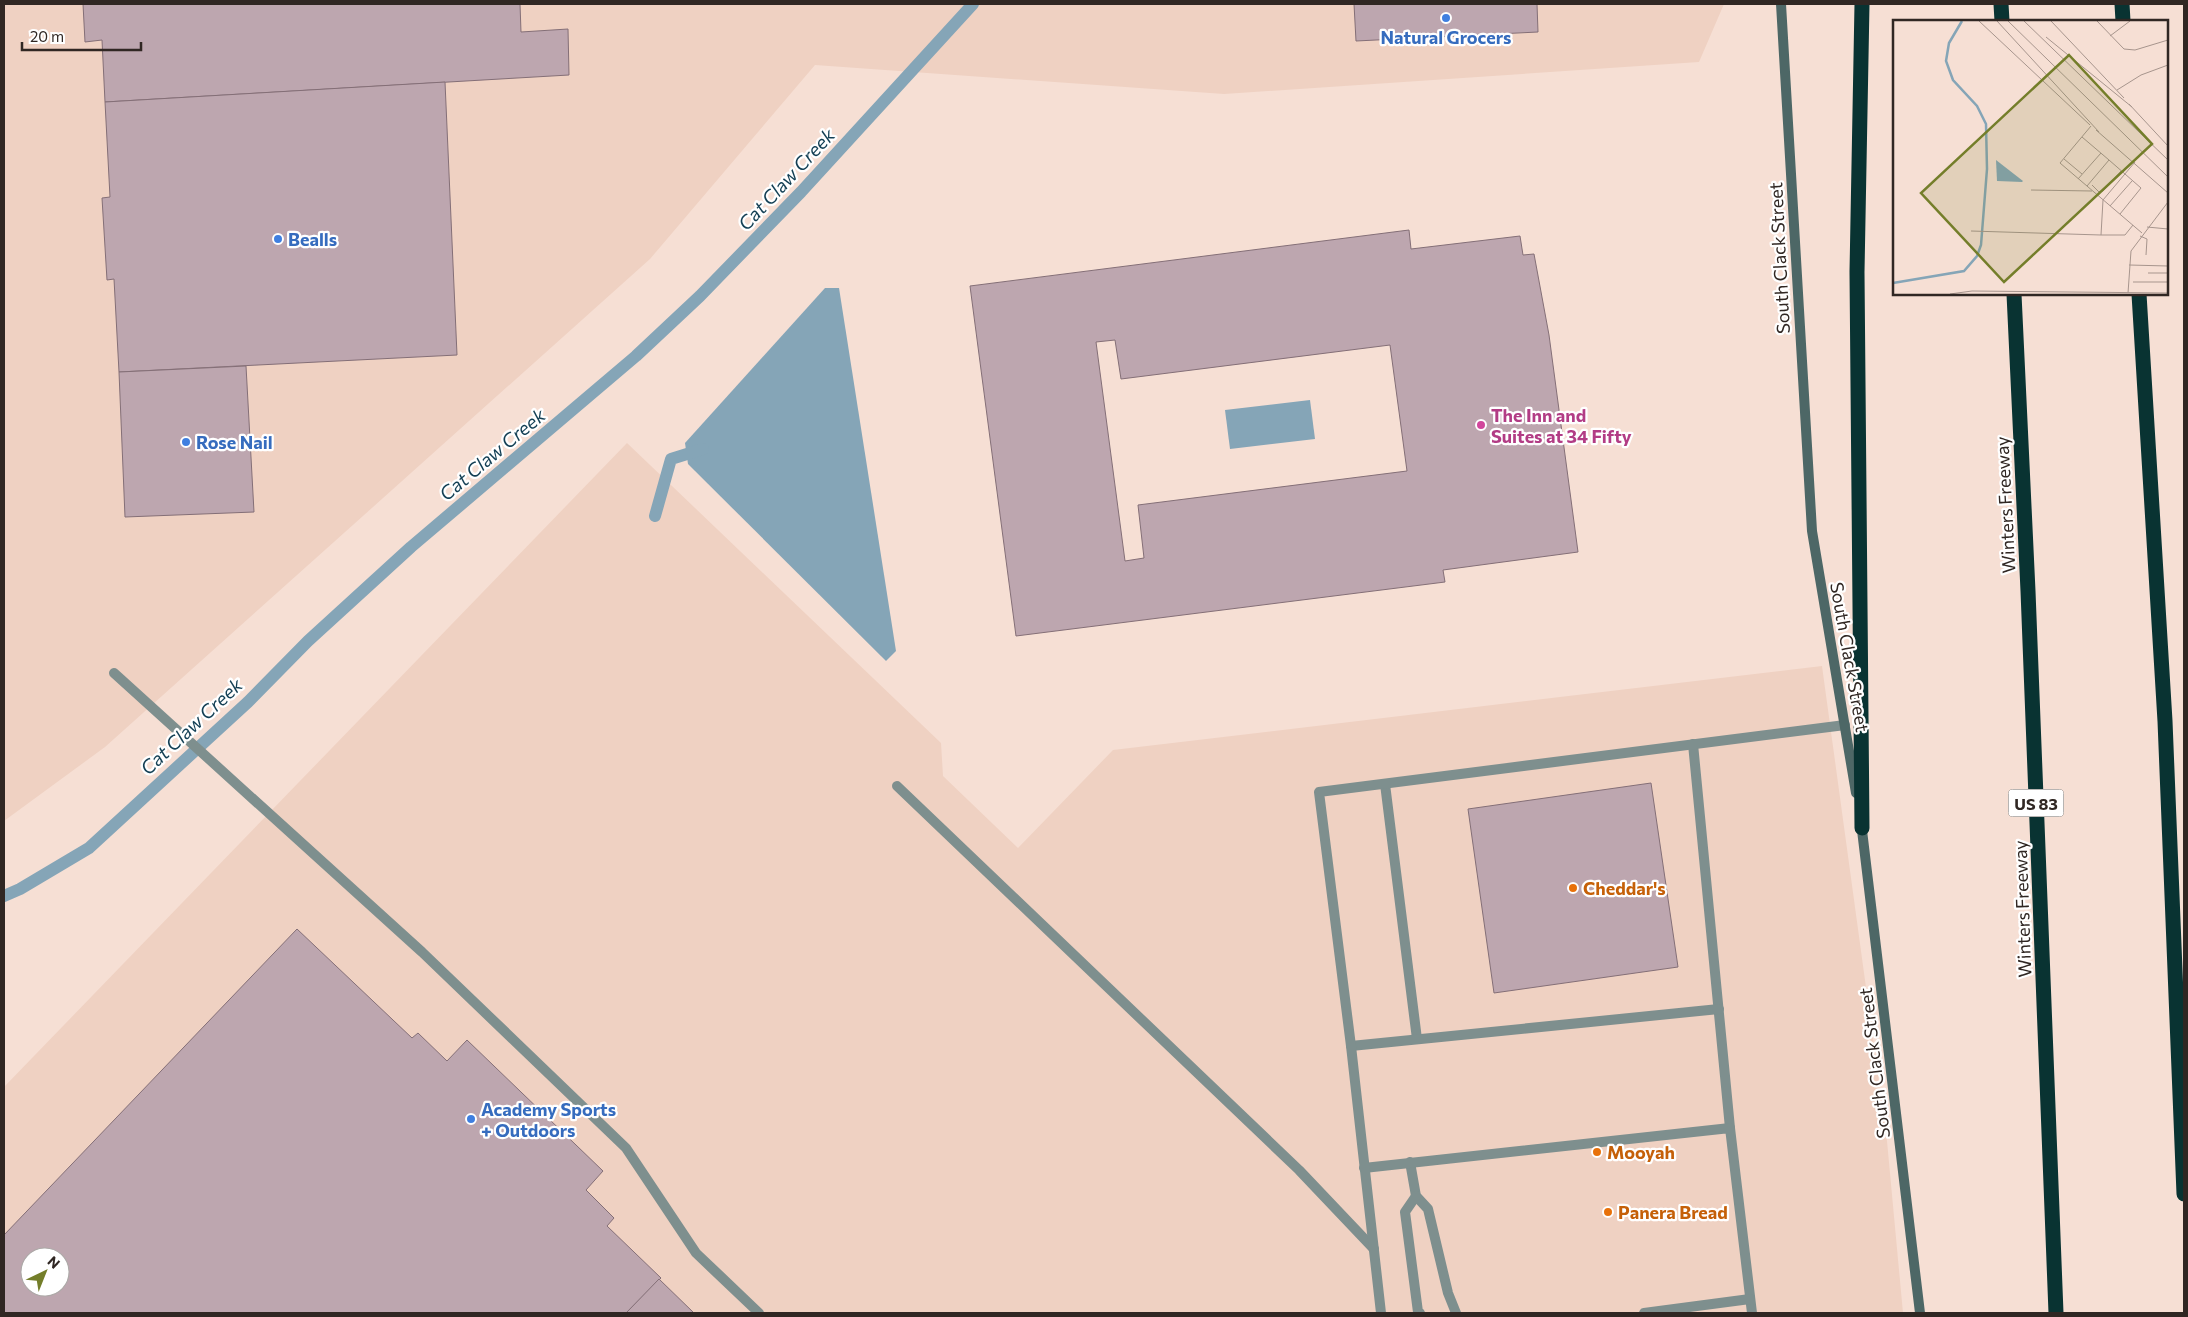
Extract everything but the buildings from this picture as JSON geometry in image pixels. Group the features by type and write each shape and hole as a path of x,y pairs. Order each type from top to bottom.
{"highway":[{"path":"1862,4 1857,272 1862,828"},
{"path":"2001,4 2002,20"},
{"path":"2122,4 2123,20"},
{"name":"Winters Freeway","path":"2014,295 2028,590 2056,1313"},
{"path":"2139,295 2165,721 2184,1194"}],"main road":[{"name":"South Clack Street","path":"1781,4 1812,531 1862,828 1920,1313"}],"lane":[{"path":"114,672 422,952 626,1148 696,1253 759,1313"},
{"path":"1381,1313 1351,1046 1319,792 1845,724"},
{"path":"1693,744 1730,1128 1752,1313"},
{"path":"1385,784 1417,1039"},
{"path":"897,786 1300,1170 1374,1250"},
{"path":"1351,1046 1719,1010"},
{"path":"1364,1168 1730,1128"},
{"path":"1410,1162 1416,1196 1428,1209 1448,1293 1456,1313"},
{"path":"1416,1196 1405,1212 1418,1312 1420,1313"},
{"path":"1644,1313 1750,1299"}],"shaded area":[{"path":"4,4 1724,4 1699,62 1224,94 815,65 650,259 105,747 4,821"},
{"path":"627,443 941,743 943,776 1018,848 1113,750 1822,666 1887,1141 1903,1313 4,1313 4,1087"}],"water":[{"path":"825,288 839,288 896,651 886,661 688,464 685,443"},
{"path":"1310,400 1315,439 1230,449 1225,410"}],"waterway":[{"name":"Cat Claw Creek","path":"4,896 20,889 89,848 248,702 308,641 411,547 636,356 700,296 801,192 973,4"},
{"path":"655,516 671,459 703,449"}],"place":[{"name":"Natural Grocers","path":"1446,18"},
{"name":"Bealls","path":"278,239"},
{"name":"The Inn and Suites at 34 Fifty","path":"1481,425"},
{"name":"Rose Nail","path":"186,442"},
{"name":"Cheddar's","path":"1573,888"},
{"name":"Academy Sports + Outdoors","path":"471,1119"},
{"name":"Mooyah","path":"1597,1152"},
{"name":"Panera Bread","path":"1608,1212"}]}
